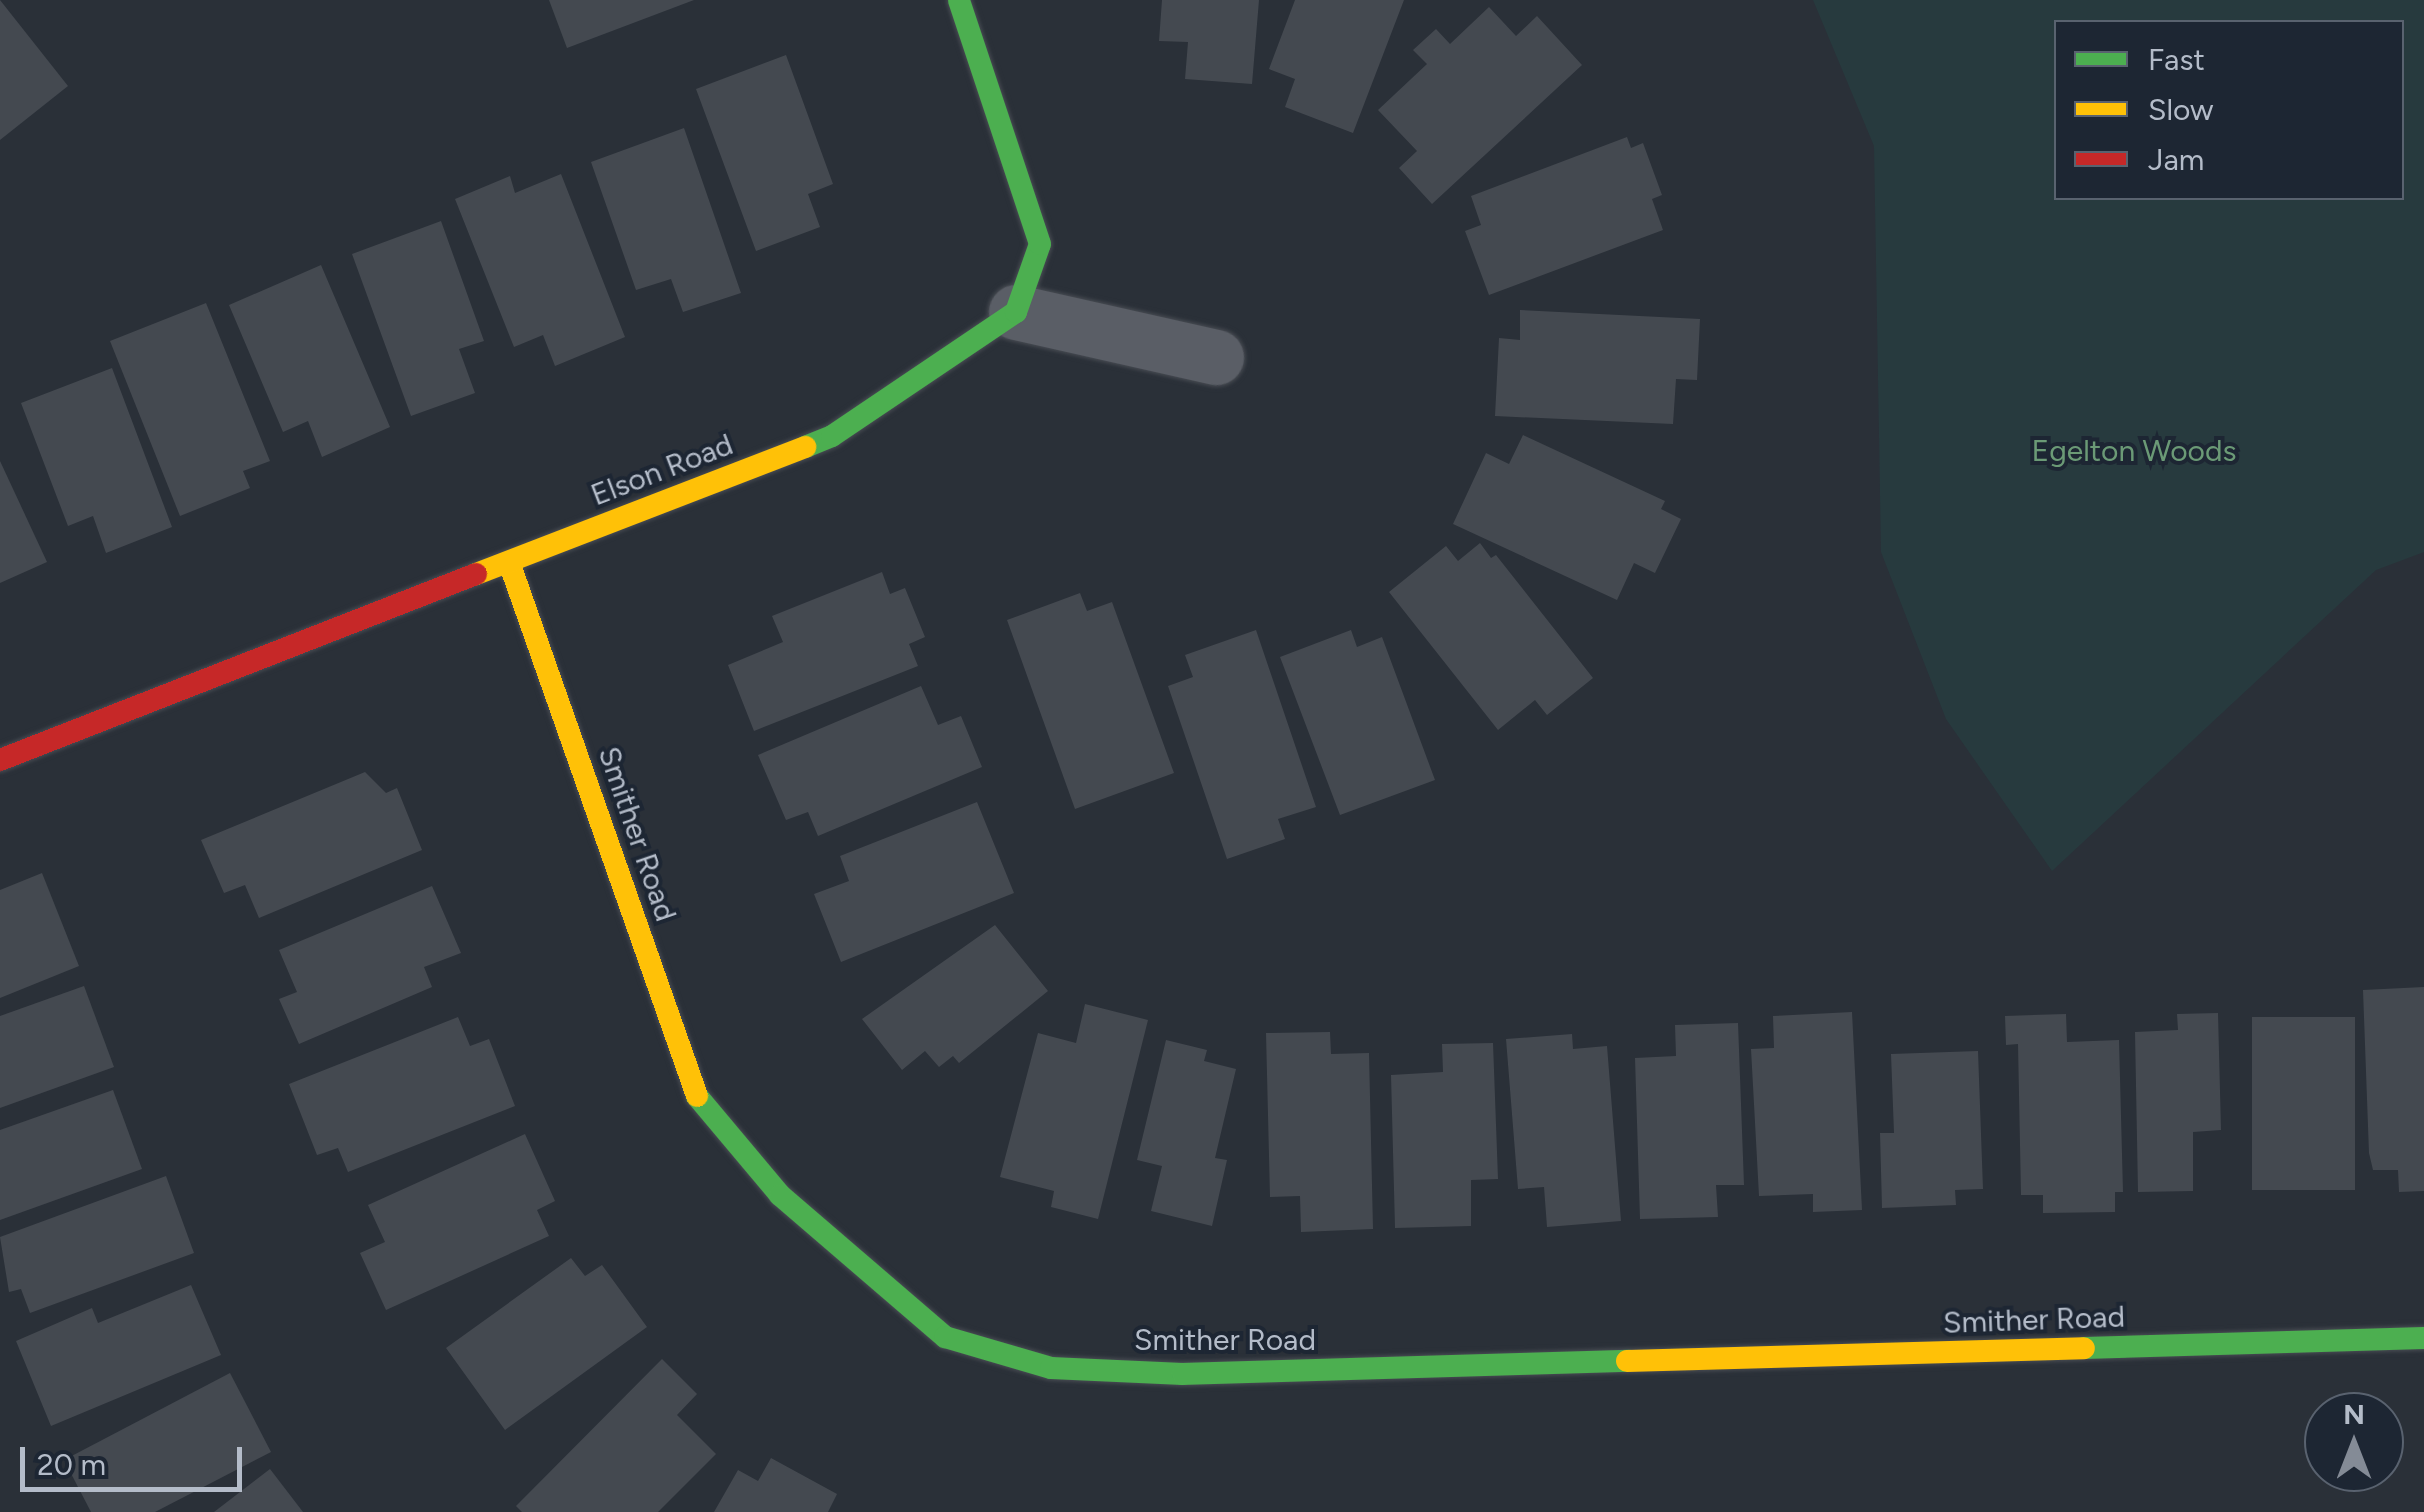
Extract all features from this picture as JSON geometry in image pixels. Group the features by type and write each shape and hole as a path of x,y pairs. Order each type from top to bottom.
{"street":[{"path":"959,0 1040,244 1016,312 1216,357"},
{"name":"Elson Road","path":"0,760 832,436 1016,312"},
{"name":"Smither Road","path":"509,562 702,1110 780,1195 945,1337 1050,1368 1183,1374 2424,1338"}],"green space":[{"name":"Egelton Woods","path":"1813,0 2424,0 2424,552 2376,570 2052,871 1946,719 1881,552 1874,146"}],"building":[{"path":"0,0 68,86 0,140"},
{"path":"549,0 694,0 567,48"},
{"path":"1162,0 1259,0 1252,84 1185,79 1188,42 1159,41"},
{"path":"1295,0 1404,0 1353,133 1285,107 1295,79 1269,69"},
{"path":"1489,7 1516,36 1537,16 1582,65 1432,204 1399,168 1417,151 1378,110 1427,64 1413,50 1436,29 1450,44"},
{"path":"786,55 833,184 808,194 820,227 756,251 696,89"},
{"path":"684,128 741,293 683,312 671,279 636,290 591,162"},
{"path":"1627,137 1631,148 1643,143 1662,195 1652,199 1663,230 1489,295 1465,231 1481,225 1471,196"},
{"path":"561,174 625,337 555,366 543,335 514,347 455,199 510,176 515,193"},
{"path":"441,221 484,341 459,349 475,393 411,416 352,254"},
{"path":"321,265 390,427 322,457 308,421 283,432 229,305"},
{"path":"206,303 270,461 243,471 250,488 180,516 110,341"},
{"path":"1520,310 1700,319 1697,380 1676,379 1673,424 1495,416 1499,338 1520,340"},
{"path":"112,368 172,527 106,553 93,516 68,526 21,403"},
{"path":"1523,435 1665,501 1661,509 1681,519 1655,573 1634,563 1617,600 1453,524 1486,453 1509,464"},
{"path":"0,461 47,562 0,583"},
{"path":"1480,543 1491,558 1496,555 1593,678 1547,715 1535,700 1498,730 1389,592 1446,546 1458,561"},
{"path":"882,572 890,594 905,588 925,637 909,644 918,666 754,731 728,665 783,642 772,616"},
{"path":"1080,593 1087,611 1112,602 1174,773 1075,809 1007,620"},
{"path":"1256,630 1316,807 1278,819 1285,839 1227,859 1168,686 1193,677 1185,655"},
{"path":"1351,630 1357,647 1382,637 1435,780 1340,815 1280,657"},
{"path":"921,686 938,725 961,716 982,767 818,836 808,812 786,820 758,755"},
{"path":"365,772 386,793 397,788 422,850 259,918 245,885 224,893 201,840"},
{"path":"977,802 1014,893 841,962 814,894 849,881 840,856"},
{"path":"42,873 79,966 0,998 0,890"},
{"path":"432,886 461,953 424,967 432,987 299,1044 279,999 297,992 279,950"},
{"path":"995,925 1048,991 959,1063 953,1056 939,1067 925,1051 902,1070 862,1019"},
{"path":"84,986 114,1067 0,1108 0,1016"},
{"path":"2424,987 2424,1191 2399,1192 2398,1170 2373,1170 2369,1153 2363,990"},
{"path":"1085,1004 1148,1020 1098,1219 1051,1207 1054,1191 1000,1177 1038,1033 1076,1043"},
{"path":"1852,1012 1862,1210 1813,1212 1813,1194 1759,1196 1751,1049 1774,1048 1773,1016"},
{"path":"2218,1013 2221,1130 2193,1132 2193,1191 2138,1192 2135,1032 2178,1030 2177,1014"},
{"path":"2066,1014 2067,1042 2119,1040 2123,1192 2115,1192 2115,1212 2043,1213 2043,1195 2021,1195 2018,1044 2006,1045 2005,1016"},
{"path":"458,1017 470,1046 489,1039 515,1106 348,1172 338,1148 317,1155 289,1084"},
{"path":"2252,1017 2355,1017 2355,1190 2252,1190"},
{"path":"1738,1023 1744,1185 1716,1185 1718,1217 1640,1219 1635,1058 1676,1056 1675,1025"},
{"path":"1330,1032 1331,1054 1369,1053 1373,1229 1301,1232 1300,1196 1270,1197 1266,1033"},
{"path":"1572,1034 1573,1049 1607,1046 1621,1221 1547,1227 1544,1187 1518,1189 1506,1039"},
{"path":"1166,1040 1207,1050 1204,1061 1236,1069 1215,1158 1227,1160 1212,1226 1151,1211 1162,1166 1137,1160"},
{"path":"1493,1043 1498,1179 1471,1180 1471,1226 1395,1228 1391,1075 1443,1072 1442,1044"},
{"path":"1978,1051 1983,1189 1955,1190 1956,1205 1882,1208 1880,1133 1894,1133 1891,1054"},
{"path":"113,1090 142,1169 0,1220 0,1130"},
{"path":"525,1134 555,1201 537,1210 549,1236 386,1310 360,1253 385,1242 368,1205"},
{"path":"166,1176 194,1253 30,1313 21,1289 9,1292 0,1237"},
{"path":"571,1258 585,1276 602,1265 647,1327 505,1430 446,1348"},
{"path":"191,1285 221,1355 51,1426 16,1341 92,1308 98,1323"},
{"path":"662,1359 697,1394 677,1415 716,1454 658,1512 522,1512 516,1506"},
{"path":"230,1373 271,1452 155,1512 91,1512 64,1460"},
{"path":"771,1458 837,1494 828,1512 714,1512 738,1470 758,1481"},
{"path":"270,1469 303,1512 214,1512"}],"traffic: fast":[{"path":"805,447 832,436 1016,312 1040,244 959,0"},
{"path":"697,1096 780,1195 945,1337 1051,1368 1183,1374 1627,1361"},
{"path":"2084,1348 2424,1338"}],"traffic: slow":[{"path":"476,574 805,447"},
{"path":"509,562 697,1096"},
{"path":"1627,1361 2084,1348"}],"traffic: jam":[{"path":"0,760 476,574"}]}
